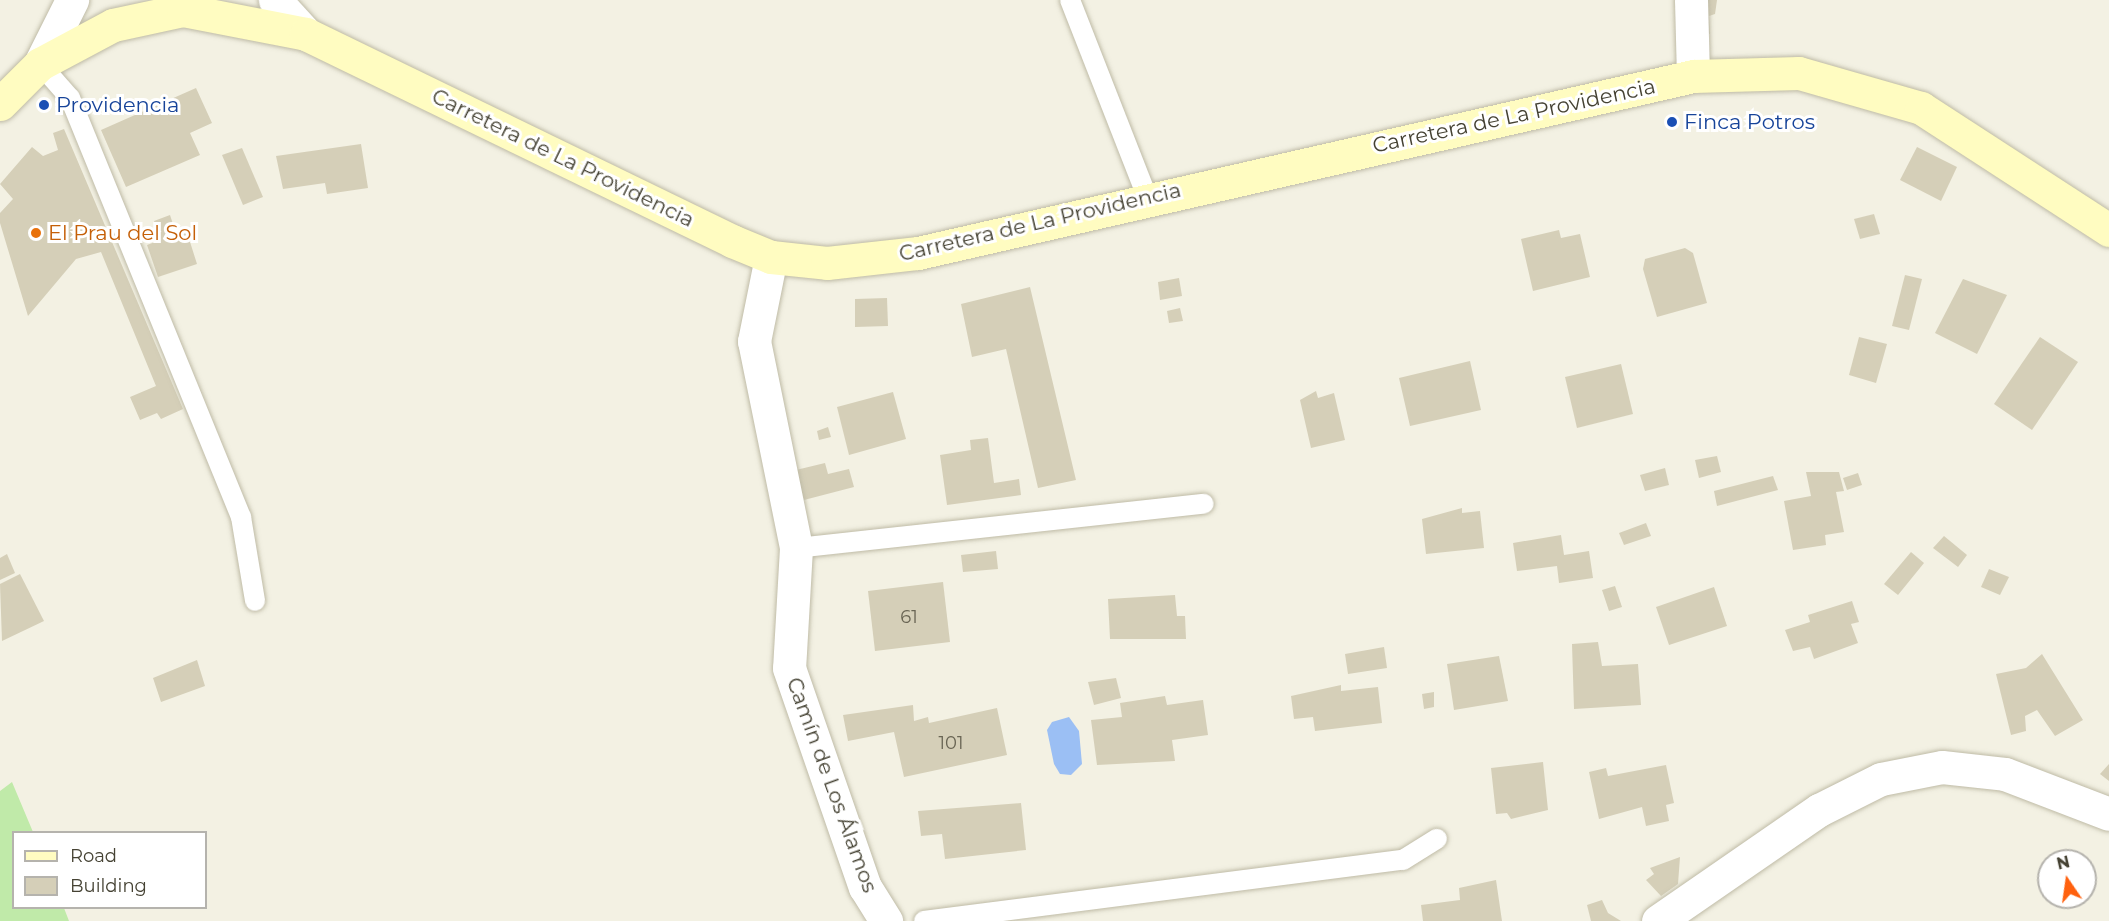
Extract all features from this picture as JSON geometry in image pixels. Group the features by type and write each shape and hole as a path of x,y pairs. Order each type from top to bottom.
{"street":[{"path":"40,64 72,0"},
{"path":"275,0 306,34"},
{"path":"1691,0 1693,76"},
{"name":"Carretera de La Providencia","path":"0,104 40,64 113,26 182,5 306,34 771,257 828,263 918,253 1693,76 1799,74 1921,108 2109,231"},
{"name":"Camín de Los Álamos","path":"771,257 754,341 796,548 789,668 866,887 886,921"},
{"path":"1658,921 1819,810 1881,779 1942,767 2005,774 2109,814"}],"lane":[{"path":"1070,0 1148,199"},
{"path":"40,64 70,98 241,517 255,601"},
{"path":"796,548 1204,504"},
{"path":"924,921 1403,860 1437,839"}],"green space":[{"path":"12,782 33,831 12,831 12,909 64,909 69,921 0,921 0,791"}],"water":[{"path":"1069,717 1079,731 1082,764 1071,775 1060,774 1054,764 1047,730 1052,722"}],"building":[{"path":"1700,0 1717,0 1715,14 1709,16 1710,34 1700,33"},
{"path":"196,88 212,123 190,133 200,155 126,187 101,130"},
{"path":"64,129 183,409 161,419 157,413 140,420 130,397 156,386 101,252 76,259 28,316 0,223 0,213 13,199 0,184 32,147 43,156 58,150 53,133"},
{"path":"361,144 368,188 327,194 325,183 283,189 276,156"},
{"path":"1917,147 1957,167 1941,201 1900,180"},
{"path":"242,148 263,197 243,205 222,155"},
{"path":"1874,214 1880,234 1860,239 1854,219"},
{"path":"170,215 175,230 185,226 197,264 158,277 147,245 160,240 154,221"},
{"path":"1559,230 1561,238 1580,234 1590,277 1533,291 1521,239"},
{"path":"1685,248 1693,253 1707,303 1657,317 1643,269 1645,259"},
{"path":"1905,275 1922,279 1909,330 1892,326"},
{"path":"1179,278 1182,296 1160,300 1158,282"},
{"path":"1963,279 2007,295 1977,354 1935,333"},
{"path":"1030,287 1076,480 1038,488 1006,349 972,357 961,304"},
{"path":"887,298 888,326 855,327 855,299"},
{"path":"1180,308 1183,321 1169,323 1167,311"},
{"path":"1859,337 1887,344 1876,383 1849,375"},
{"path":"2040,337 2078,362 2032,430 1994,404"},
{"path":"1470,361 1481,410 1410,426 1399,378"},
{"path":"1621,364 1633,414 1577,428 1565,377"},
{"path":"1316,391 1318,398 1334,393 1345,440 1311,448 1300,400"},
{"path":"893,392 906,439 849,455 837,407"},
{"path":"828,427 831,437 819,440 817,431"},
{"path":"988,438 994,483 1019,479 1021,495 947,505 940,455 971,450 970,440"},
{"path":"1717,456 1721,472 1699,478 1695,460"},
{"path":"825,463 828,474 849,469 854,487 804,500 796,470"},
{"path":"1665,468 1669,485 1645,491 1640,475"},
{"path":"1806,472 1839,472 1844,491 1836,492 1844,532 1825,535 1826,545 1793,550 1784,501 1811,496"},
{"path":"1858,473 1862,485 1847,490 1843,478"},
{"path":"1773,476 1778,490 1717,506 1714,491"},
{"path":"1462,508 1462,513 1480,511 1484,548 1426,554 1422,519"},
{"path":"1646,523 1651,536 1624,545 1619,533"},
{"path":"1561,535 1564,555 1589,551 1593,578 1559,583 1557,566 1517,571 1513,543"},
{"path":"1944,536 1967,555 1958,567 1933,548"},
{"path":"996,551 998,569 963,572 961,555"},
{"path":"1911,552 1924,563 1898,595 1884,584"},
{"path":"7,554 15,573 0,580 0,558"},
{"path":"1989,569 2009,577 2000,595 1981,587"},
{"path":"20,574 44,621 2,641 0,584"},
{"path":"943,582 950,642 875,651 868,591"},
{"path":"1615,586 1622,607 1609,611 1602,590"},
{"path":"1714,587 1727,626 1669,645 1656,607"},
{"path":"1175,595 1177,616 1185,616 1186,639 1110,639 1108,599"},
{"path":"1852,601 1859,622 1851,624 1858,643 1814,659 1810,647 1793,651 1785,630 1810,622 1808,615"},
{"path":"1598,642 1602,666 1638,664 1641,705 1574,709 1572,644"},
{"path":"1384,647 1387,668 1348,674 1345,654"},
{"path":"2042,654 2083,720 2055,736 2037,710 2025,716 2026,731 2011,735 1996,674 2026,668"},
{"path":"1499,656 1508,701 1454,710 1447,664"},
{"path":"197,660 205,686 161,702 153,678"},
{"path":"1116,678 1121,698 1094,705 1088,682"},
{"path":"1341,685 1341,691 1378,687 1382,723 1315,731 1313,717 1294,719 1291,696"},
{"path":"1434,692 1434,707 1424,709 1422,694"},
{"path":"1165,696 1167,705 1203,700 1208,735 1172,740 1175,761 1097,765 1091,720 1122,717 1120,703"},
{"path":"913,705 914,721 928,717 929,723 997,708 1007,755 904,777 894,732 848,741 843,715"},
{"path":"1543,762 1548,810 1511,819 1507,813 1496,814 1491,768"},
{"path":"2109,764 2109,781 2100,774"},
{"path":"1666,765 1674,803 1666,805 1669,821 1646,826 1642,807 1599,819 1589,772 1606,768 1608,776"},
{"path":"1021,803 1026,850 945,859 942,834 921,836 918,811"},
{"path":"1680,857 1678,884 1661,896 1646,880 1654,874 1650,868"},
{"path":"1496,880 1502,921 1423,921 1421,905 1460,900 1459,888"},
{"path":"1602,900 1608,913 1621,921 1591,921 1587,905"}],"place":[{"name":"Providencia","path":"44,105"},
{"name":"Finca Potros","path":"1672,122"},
{"name":"El Prau del Sol","path":"36,233"}]}
